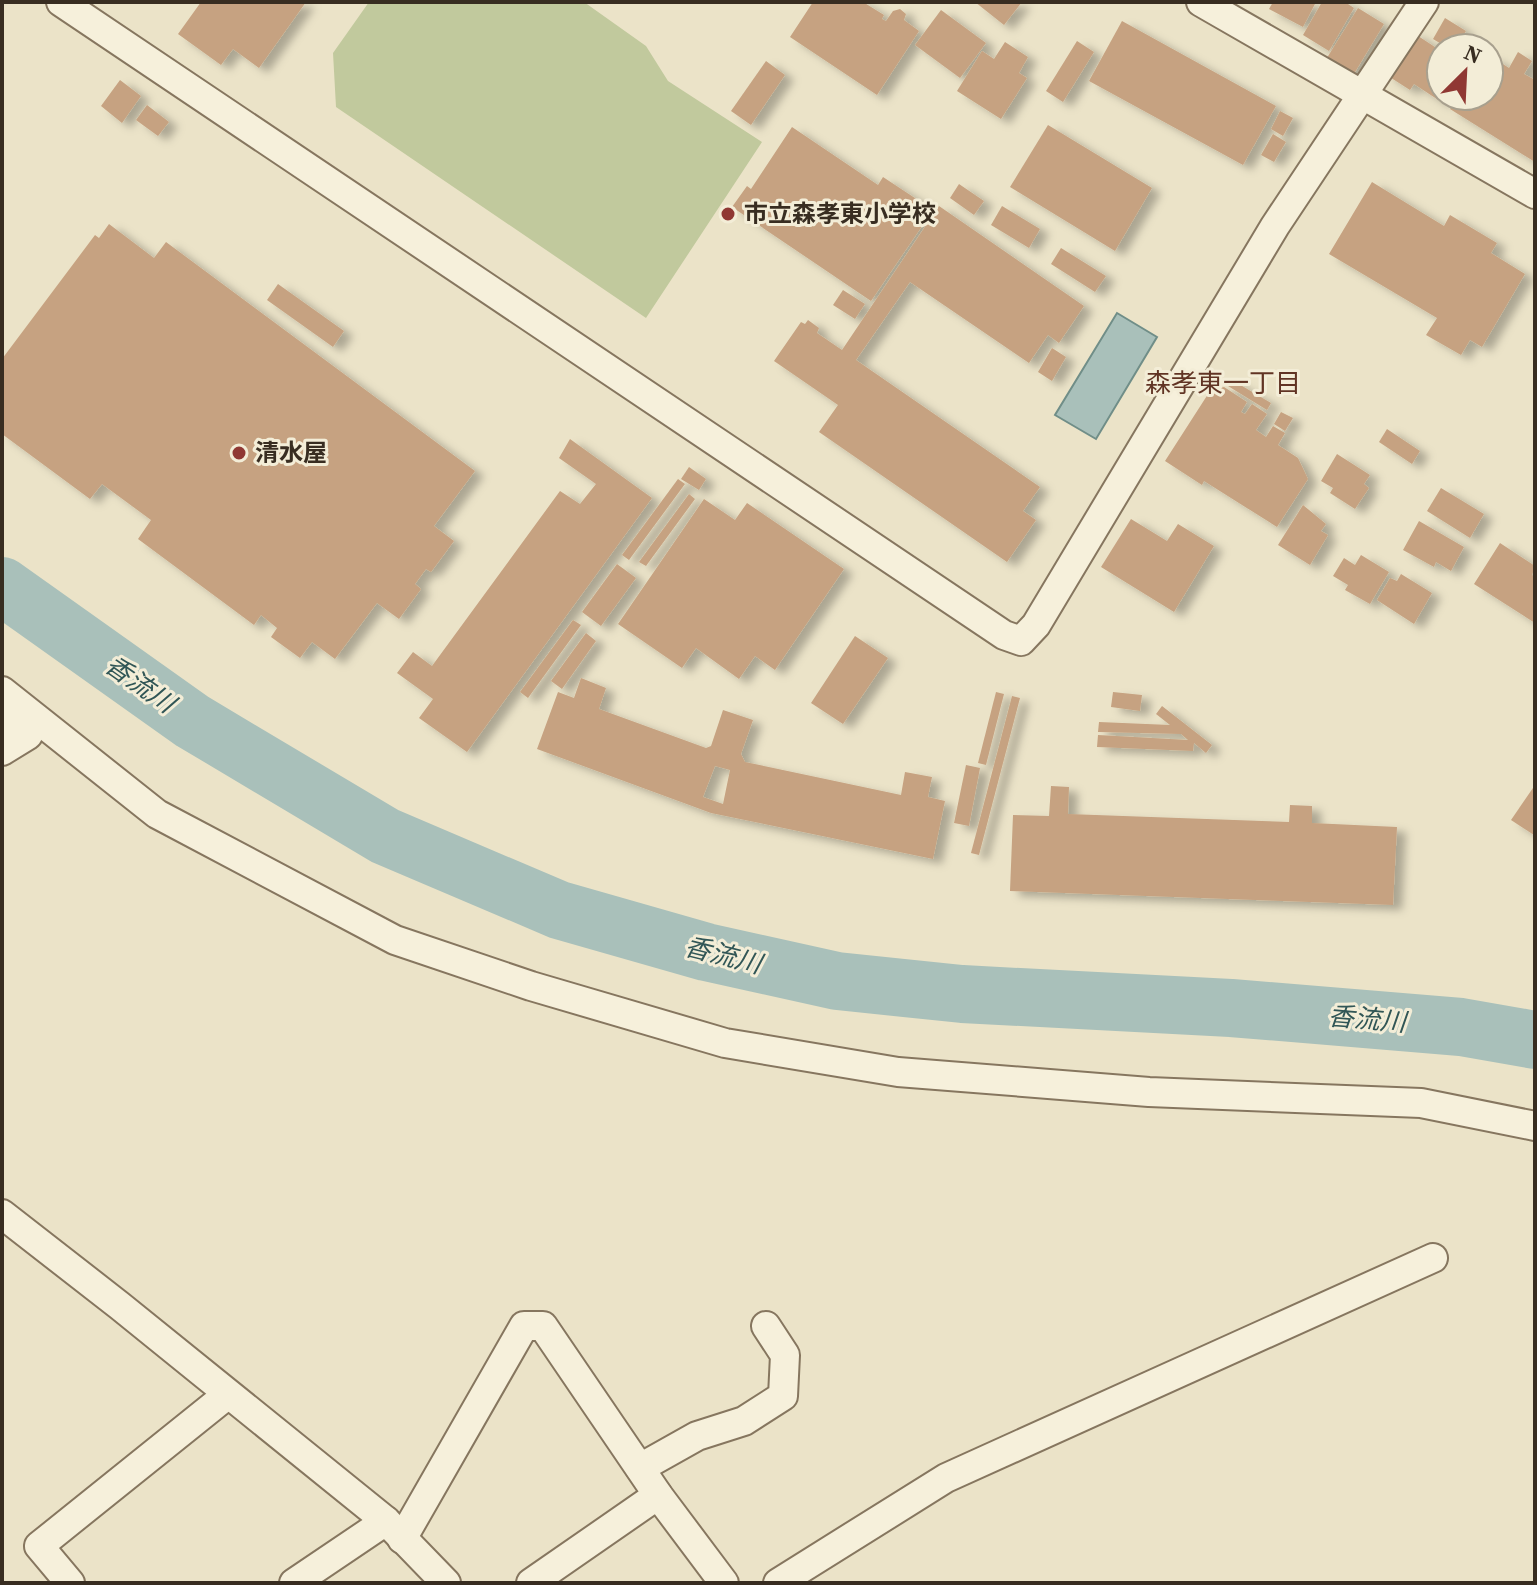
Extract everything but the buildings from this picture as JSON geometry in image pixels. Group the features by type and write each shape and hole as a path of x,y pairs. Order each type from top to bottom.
{"street":[{"path":"61,2 1004,635 1021,641 1036,625 1275,226 1424,2"},
{"path":"1201,2 1535,194"},
{"path":"2,691 157,814 395,940 531,986 725,1043 898,1072 1149,1092 1421,1103 1535,1126"},
{"path":"2,715 28,735 2,751"},
{"path":"2,1214 120,1306 394,1530 446,1583"},
{"path":"778,1583 946,1478 1433,1258"},
{"path":"294,1583 394,1530 524,1326 543,1326 658,1495 724,1583"},
{"path":"640,1468 697,1436 744,1421 783,1396 785,1355 766,1326"},
{"path":"70,1583 39,1546 227,1395"},
{"path":"531,1583 658,1495"}],"green space":[{"path":"369,2 584,2 646,46 668,81 762,142 646,318 336,107 333,53"}],"water":[{"path":"1117,313 1157,337 1096,439 1055,415"}],"waterway":[{"name":"香流川","path":"2,586 192,721 385,836 559,910 706,952 837,981 962,994 1231,1008 1461,1027 1535,1040"}],"place":[{"name":"市立森孝東小学校","path":"728,214"},
{"name":"清水屋","path":"239,453"}],"district":[{"name":"森孝東一丁目","path":"1223,383"}]}
